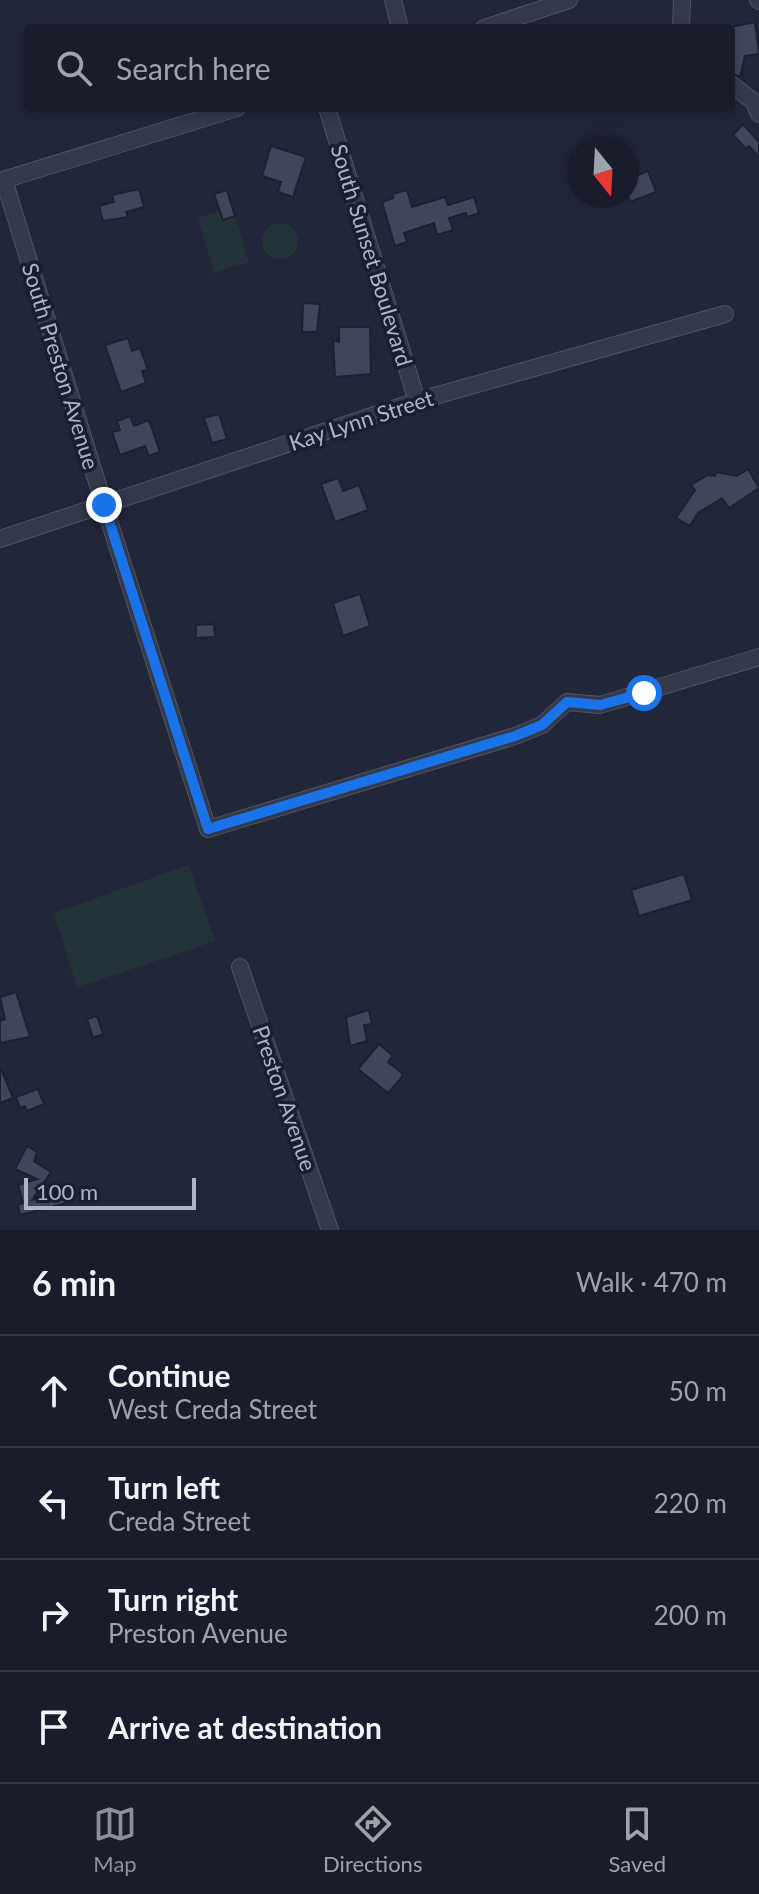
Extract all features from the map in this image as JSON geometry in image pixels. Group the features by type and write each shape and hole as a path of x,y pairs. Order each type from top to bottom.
{"street":[{"path":"393,0 399,24"},
{"path":"496,24 569,0"},
{"path":"681,24 682,0"},
{"path":"735,87 754,102 759,114"},
{"path":"2,181 224,112"},
{"name":"South Sunset Boulevard","path":"328,112 417,401"},
{"name":"South Preston Avenue","path":"2,181 104,505"},
{"name":"Kay Lynn Street","path":"0,539 417,401 725,314"},
{"path":"104,505 208,829 515,736 542,725 567,702 600,705 759,657"},
{"name":"Preston Avenue","path":"240,967 330,1230"}],"shaded area":[{"path":"220,211 223,220 235,217 249,262 214,273 198,218"},
{"path":"280,223 293,228 298,241 293,254 280,259 267,254 262,241 267,228"},
{"path":"189,865 215,941 77,987 54,913"}],"building":[{"path":"755,22 759,54 745,56 740,77 735,75 735,26"},
{"path":"743,124 759,142 759,157 733,135"},
{"path":"271,146 306,157 293,197 278,192 281,182 262,176"},
{"path":"648,171 656,192 639,199 639,174"},
{"path":"139,189 144,207 126,212 128,217 103,221 99,206 114,202 112,195"},
{"path":"227,190 235,216 223,220 214,194"},
{"path":"407,190 412,207 445,197 448,205 474,197 479,213 449,218 453,230 437,235 434,223 404,233 407,242 395,246 382,202 393,198 392,194"},
{"path":"303,303 320,304 317,332 302,332"},
{"path":"339,327 370,327 371,374 335,377 333,340 339,342"},
{"path":"128,338 132,351 140,348 148,370 142,371 146,383 121,392 105,345"},
{"path":"219,414 227,439 212,443 204,418"},
{"path":"130,416 134,426 149,420 160,452 149,456 145,446 120,455 112,432 120,430 117,421"},
{"path":"748,469 759,488 729,508 722,498 698,513 690,526 676,518 695,490 691,485 708,475 715,476 716,472 737,476"},
{"path":"338,478 343,491 359,485 368,510 335,522 321,484"},
{"path":"360,594 370,626 343,636 333,603"},
{"path":"214,624 215,637 196,638 196,625"},
{"path":"684,874 692,900 639,916 631,890"},
{"path":"16,992 30,1037 0,1043 0,1021 5,1019 0,997"},
{"path":"369,1010 372,1024 364,1025 367,1041 350,1046 346,1017"},
{"path":"97,1016 103,1034 93,1038 87,1019"},
{"path":"379,1044 393,1056 388,1062 402,1073 388,1093 358,1069"},
{"path":"0,1066 13,1098 0,1103"},
{"path":"38,1089 44,1104 27,1111 25,1106 20,1108 16,1097"},
{"path":"27,1146 37,1152 34,1161 51,1172 32,1200 66,1192 71,1202 20,1215 18,1205 23,1203 18,1185 37,1179 15,1169"}],"route":[{"path":"104,505 208,829 515,736 542,725 567,702 600,705 644,693"}]}
